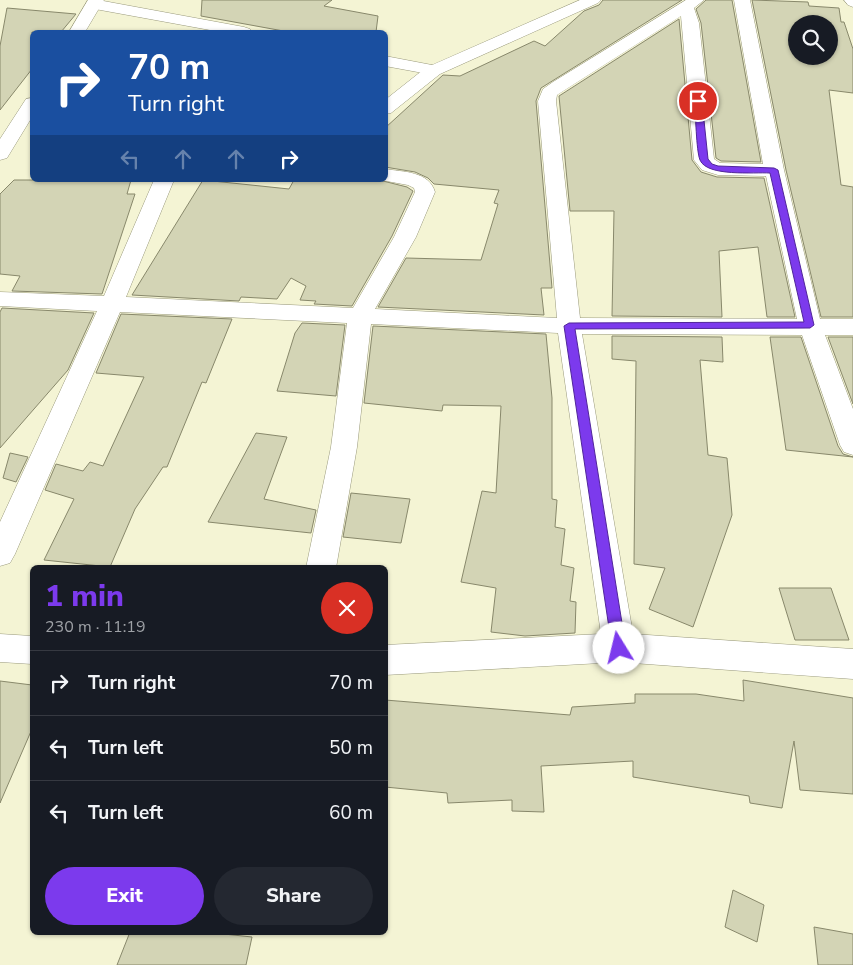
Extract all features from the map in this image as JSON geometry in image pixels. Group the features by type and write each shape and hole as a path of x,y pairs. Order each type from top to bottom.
{"street":[{"path":"388,107 434,70 593,0"},
{"path":"742,0 774,170 810,325 853,445"},
{"path":"78,30 96,2 218,30"},
{"path":"691,3 691,23 704,160 709,166 718,169 774,170"},
{"path":"619,648 569,326 547,101 550,93 691,3"},
{"path":"388,62 434,70"},
{"path":"0,154 30,106"},
{"path":"322,565 344,447 360,315 405,237 425,192 423,185 414,180 388,176"},
{"path":"0,554 112,304 163,182"},
{"path":"0,299 569,326 810,325 853,327"},
{"path":"0,648 30,650"},
{"path":"388,660 619,648 853,664"}],"building":[{"path":"202,0 332,0 324,6 378,16 376,30 278,30 201,16"},
{"path":"603,0 682,0 541,88 536,101 552,288 541,288 544,315 378,307 406,258 481,260 498,204 494,203 499,190 434,184 428,178 415,172 388,168 388,125 443,75 460,76 534,41 545,46 584,11 599,5"},
{"path":"706,0 732,0 761,162 721,161 716,158 701,23 696,9"},
{"path":"752,0 808,2 809,6 839,8 841,22 844,22 853,49 853,93 829,90 841,185 853,187 853,317 821,317 786,170"},
{"path":"7,8 76,14 63,30 30,30 30,72 0,110 0,46"},
{"path":"679,19 692,160 701,172 717,177 764,178 795,317 767,317 758,247 719,251 722,317 612,316 614,211 570,211 559,96"},
{"path":"14,180 30,180 30,182 130,182 127,194 135,194 102,294 12,291 20,276 0,274 0,194"},
{"path":"202,182 222,182 289,189 293,182 387,182 407,187 413,191 392,236 352,306 314,304 316,301 300,300 306,286 291,278 277,299 241,297 239,301 132,295"},
{"path":"2,308 94,313 68,370 0,448 0,312"},
{"path":"121,314 232,319 206,383 202,382 167,467 163,467 135,509 111,565 44,560 74,499 45,490 56,464 83,471 90,462 103,466 144,377 96,373"},
{"path":"302,323 345,325 336,396 277,391 295,333"},
{"path":"373,326 546,334 552,398 552,499 557,500 555,527 565,529 561,565 574,568 570,601 576,602 575,633 525,636 491,632 496,588 461,582 482,491 496,493 501,406 443,405 442,411 364,403"},
{"path":"612,336 722,337 723,362 700,360 708,455 727,458 732,515 693,627 649,609 665,568 634,564 636,361 612,359"},
{"path":"770,337 801,337 838,446 843,454 853,457 786,450"},
{"path":"828,337 853,337 853,404"},
{"path":"256,433 287,437 264,499 316,510 311,533 208,522"},
{"path":"10,453 28,457 16,482 3,478"},
{"path":"351,493 410,499 401,543 343,537"},
{"path":"779,588 831,588 849,640 795,640"},
{"path":"743,680 853,698 853,794 800,790 794,741 782,808 750,803 749,796 633,777 633,761 541,766 544,812 512,811 512,800 448,803 447,793 388,787 388,700 570,715 572,707 635,703 635,694 696,694 744,701"},
{"path":"0,681 30,685 30,734 0,803"},
{"path":"733,890 764,905 757,942 725,927"},
{"path":"814,927 853,934 853,965 818,965"},
{"path":"129,935 233,935 252,937 246,965 117,965"}],"route":[{"path":"619,648 569,326 810,325 774,170 718,169 709,166 704,160 698,101"}]}
